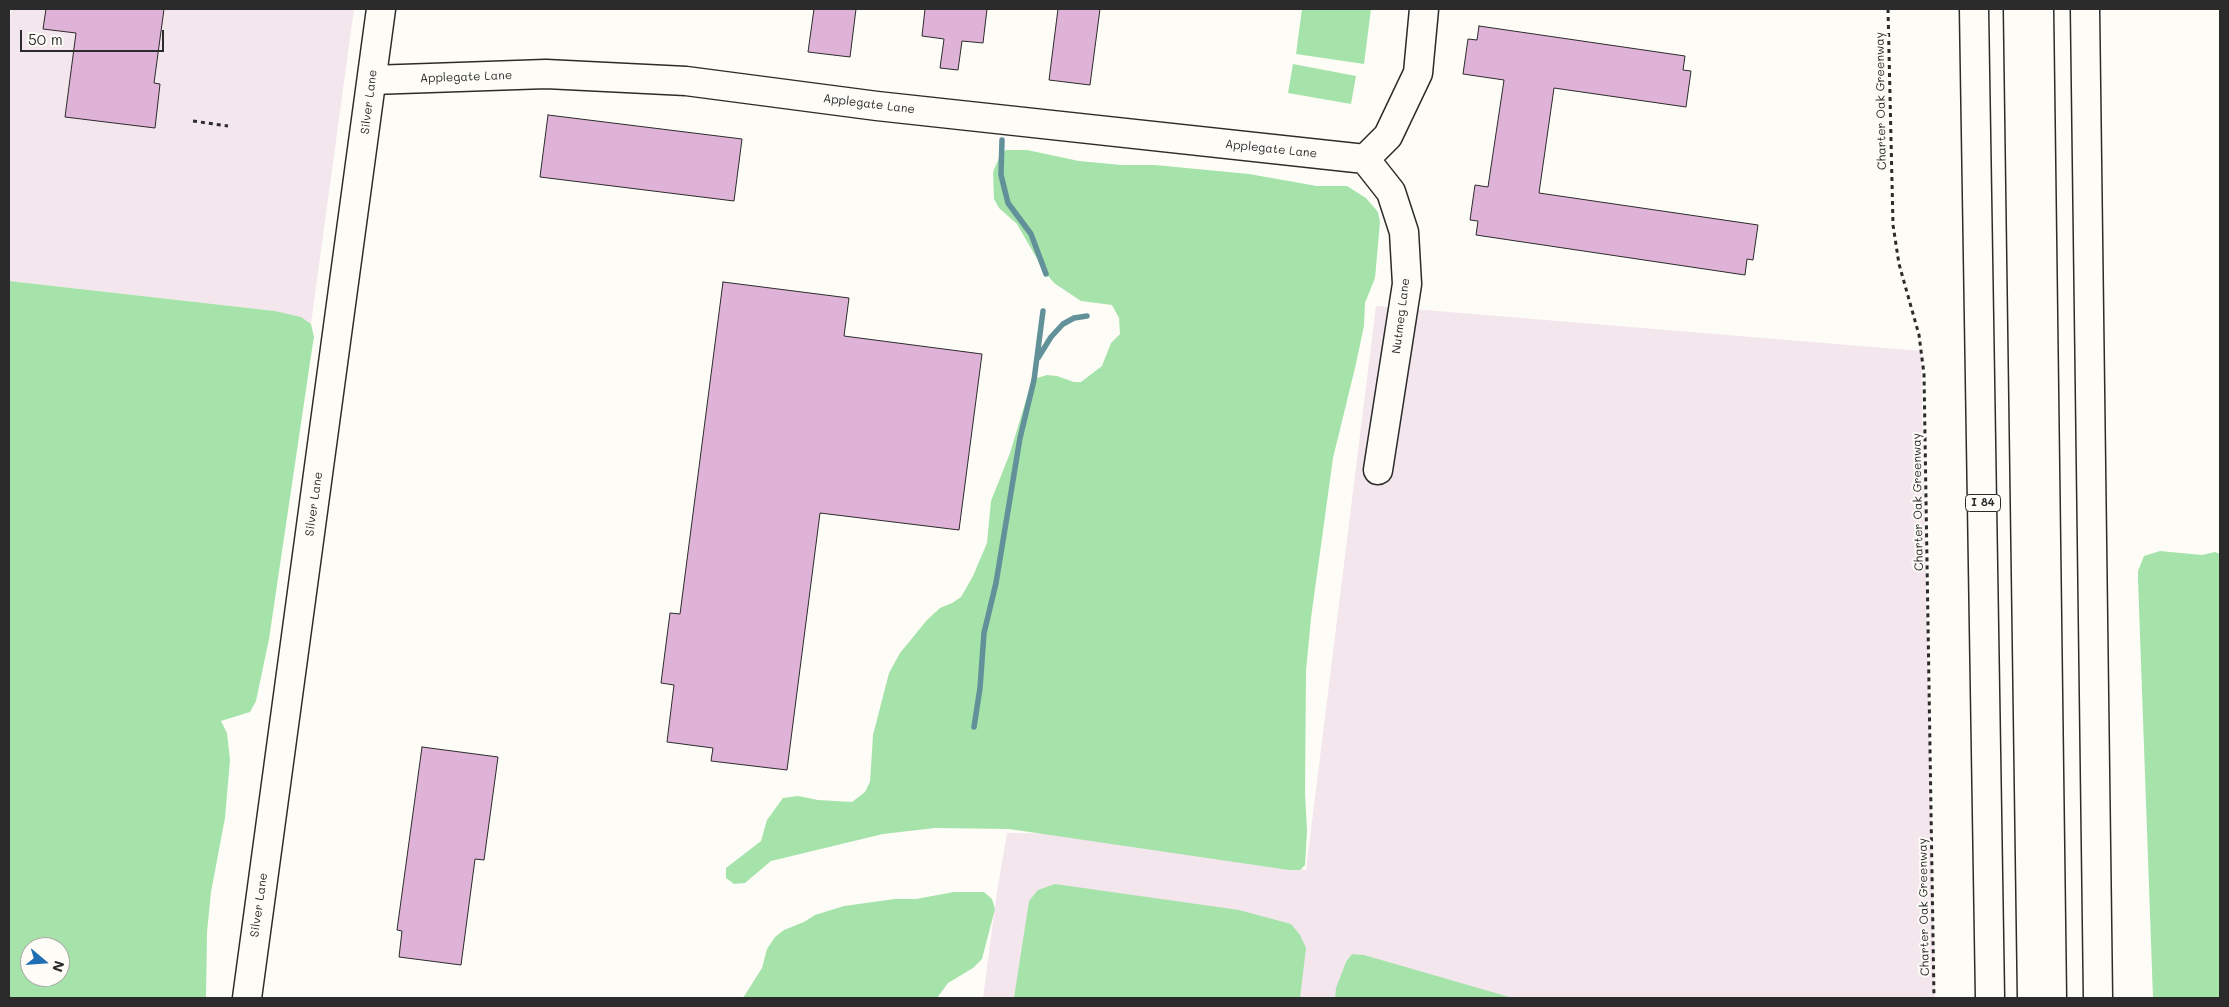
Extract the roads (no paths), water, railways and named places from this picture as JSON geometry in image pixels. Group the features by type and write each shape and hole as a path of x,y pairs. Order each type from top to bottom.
{"main road":[{"name":"Silver Lane","path":"247,998 381,9"},
{"path":"1365,159 1388,136 1418,73 1424,9"},
{"name":"I 84","path":"1974,9 1990,998"},
{"path":"2018,9 2032,998"},
{"path":"2039,9 2052,998"},
{"path":"2085,9 2098,998"},
{"name":"Applegate Lane","path":"372,80 546,74 686,81 887,107 1365,159"},
{"name":"Nutmeg Lane","path":"1365,159 1391,192 1404,232 1406,267 1406,284 1378,470"}],"waterway":[{"path":"1002,140 1001,175 1008,203 1031,234 1046,274"},
{"path":"974,727 980,688 984,633 996,583 1020,438 1034,380 1043,311"},
{"path":"1038,358 1051,337 1063,324 1074,318 1087,316"}]}
